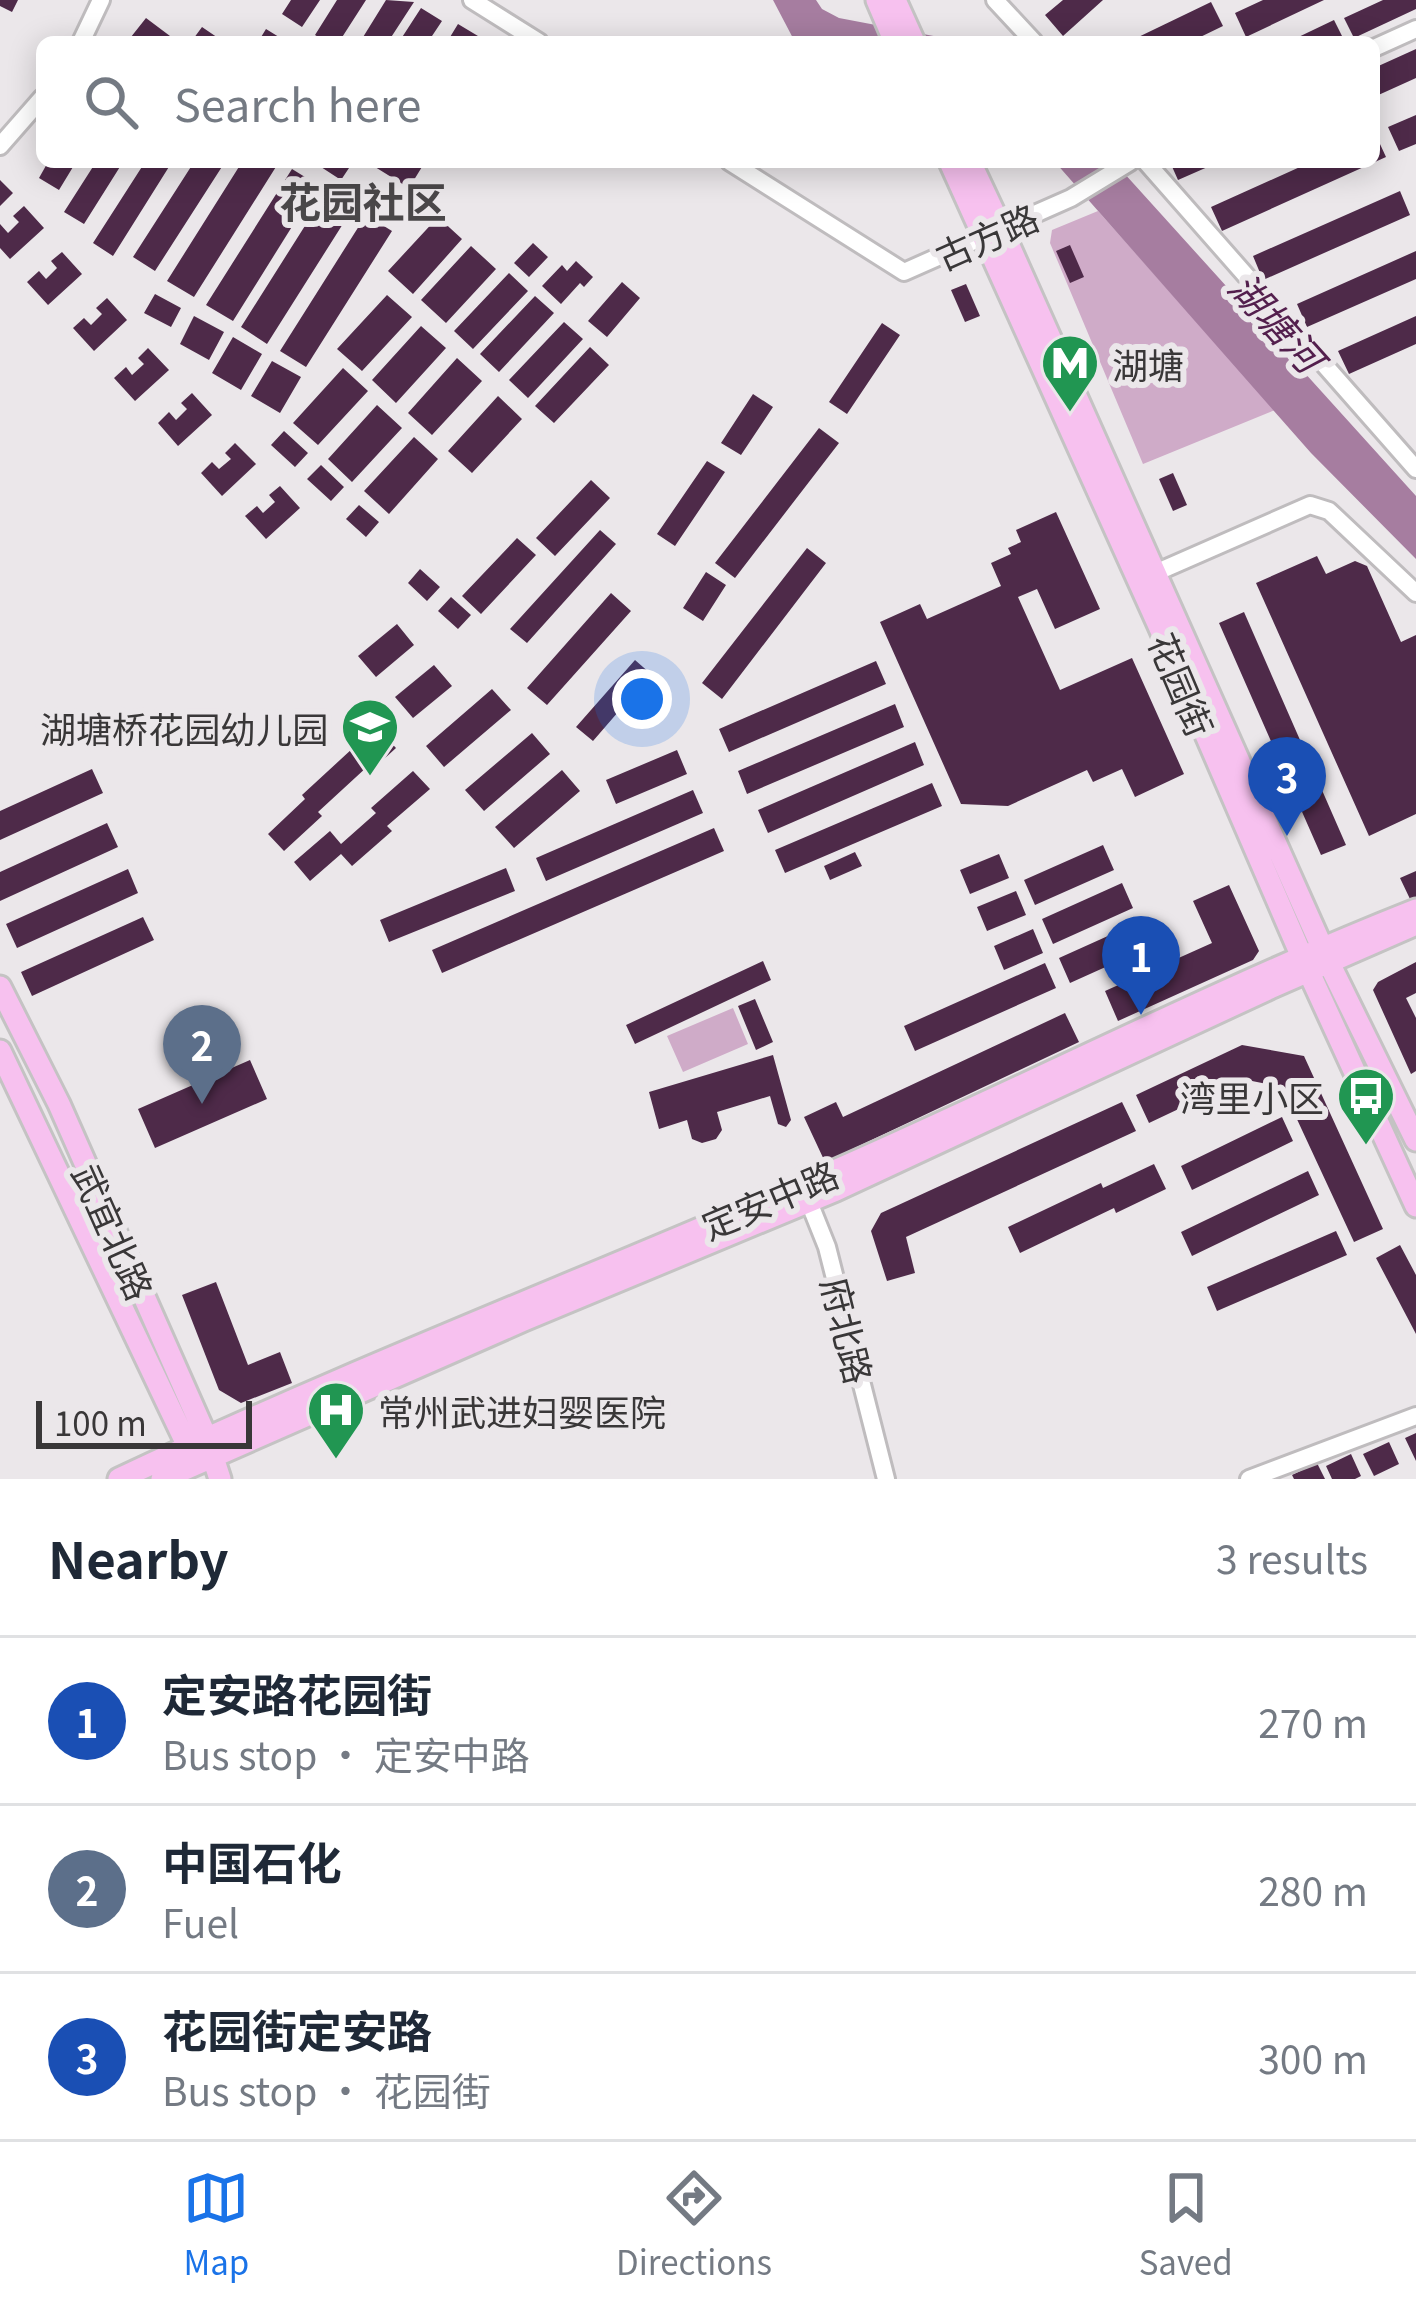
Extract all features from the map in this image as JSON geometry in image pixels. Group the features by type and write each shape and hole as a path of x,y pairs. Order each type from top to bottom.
{"main road":[{"path":"887,3 894,36"},
{"path":"887,3 910,36"},
{"name":"花园街","path":"954,168 993,231 1156,573 1416,1206"},
{"name":"花园街","path":"972,168 993,231 1159,626 1316,960 1416,1140"},
{"name":"定安中路","path":"162,1479 805,1193 1416,910"},
{"name":"定安中路","path":"1316,960 1416,925"},
{"name":"武宜北路","path":"0,987 59,1104 204,1461"},
{"name":"武宜北路","path":"0,1051 204,1461"},
{"name":"定安中路","path":"119,1479 204,1461"}],"street":[{"path":"84,36 101,0"},
{"path":"472,0 529,36"},
{"path":"995,0 1028,36"},
{"path":"1380,45 1416,28"},
{"path":"0,146 36,105"},
{"name":"古方路","path":"739,168 904,272 1071,198 1120,168"},
{"path":"1150,168 1416,469"},
{"path":"1156,573 1310,505 1329,511 1416,593"},
{"name":"府北路","path":"805,1193 844,1305 886,1479"},
{"path":"1249,1479 1416,1416"}],"shaded area":[{"path":"773,0 816,0 839,18 934,36 792,36"},
{"path":"1060,168 1119,168 1416,496 1416,559 1311,453"},
{"path":"1098,211 1275,410 1143,464 1050,243 1052,230"},
{"path":"733,1008 748,1044 683,1072 667,1036"}],"building":[{"path":"0,0 18,0 12,12 0,6"},
{"path":"291,0 320,0 302,27 282,14"},
{"path":"337,0 366,0 343,36 315,35"},
{"path":"386,0 414,2 392,36 364,36"},
{"path":"1063,0 1103,0 1063,36 1045,15"},
{"path":"1263,0 1324,0 1248,36 1235,13"},
{"path":"1383,0 1416,0 1416,9 1358,36 1353,36 1344,18"},
{"path":"1211,2 1223,26 1202,36 1140,36"},
{"path":"421,8 442,21 432,36 403,36"},
{"path":"146,18 170,36 132,36"},
{"path":"1334,20 1342,36 1301,36"},
{"path":"458,24 478,36 451,36"},
{"path":"1416,49 1416,78 1380,94 1380,65"},
{"path":"1416,115 1416,144 1399,151 1388,127"},
{"path":"45,168 72,168 59,190 39,178"},
{"path":"92,168 119,168 84,224 64,212"},
{"path":"141,168 168,168 113,256 93,243"},
{"path":"190,168 221,168 155,271 133,257"},
{"path":"238,168 275,168 194,297 167,281"},
{"path":"323,168 349,168 341,180"},
{"path":"377,168 421,168 409,188"},
{"path":"1173,168 1205,168 1178,180"},
{"path":"1298,168 1362,168 1222,231 1211,207"},
{"path":"292,169 318,185 233,321 206,305"},
{"path":"0,180 13,193 0,206"},
{"path":"327,191 353,208 267,344 241,327"},
{"path":"1400,191 1410,215 1263,280 1253,256"},
{"path":"24,206 44,228 10,259 0,248 0,224 8,233 19,222 13,216"},
{"path":"366,215 392,231 306,367 280,351"},
{"path":"438,217 462,239 413,294 388,271"},
{"path":"533,243 548,257 529,277 514,263"},
{"path":"1070,245 1084,277 1070,283 1056,251"},
{"path":"471,246 496,269 446,323 421,300"},
{"path":"1416,251 1416,279 1307,327 1297,304"},
{"path":"62,252 82,274 48,305 27,282 39,271 46,279 57,268 51,261"},
{"path":"576,261 593,277 584,287 580,283 561,304 542,286 562,265 567,271"},
{"path":"509,273 528,291 473,349 454,331"},
{"path":"622,282 640,298 607,337 588,321"},
{"path":"966,284 980,316 965,322 951,290"},
{"path":"155,294 181,308 171,327 144,313"},
{"path":"387,295 412,317 362,371 337,349"},
{"path":"535,296 554,313 499,372 480,354"},
{"path":"107,298 127,320 94,351 73,328 84,318 91,325 102,314 96,308"},
{"path":"194,316 224,332 209,360 180,344"},
{"path":"1416,316 1416,344 1349,374 1338,351"},
{"path":"564,322 583,339 528,398 509,380"},
{"path":"882,323 900,335 847,414 829,402"},
{"path":"421,326 446,348 396,403 372,380"},
{"path":"233,337 262,354 241,390 212,373"},
{"path":"590,347 609,365 554,423 535,406"},
{"path":"148,348 169,370 135,401 114,378 126,367 132,375 144,364 138,358"},
{"path":"457,358 482,381 432,435 408,413"},
{"path":"272,361 301,377 280,413 251,396"},
{"path":"343,368 368,391 318,445 293,423"},
{"path":"192,393 212,415 178,446 158,423 169,412 176,420 187,409 181,403"},
{"path":"753,394 773,407 741,455 721,443"},
{"path":"498,396 522,419 472,473 448,451"},
{"path":"377,405 402,428 352,482 328,459"},
{"path":"819,428 839,443 735,578 715,563"},
{"path":"284,431 308,453 295,467 271,445"},
{"path":"414,437 438,459 389,514 364,491"},
{"path":"235,443 256,464 222,496 201,473 212,462 219,469 231,459 225,453"},
{"path":"707,461 725,472 675,546 657,534"},
{"path":"321,465 344,487 331,501 307,479"},
{"path":"1173,473 1187,505 1173,511 1159,479"},
{"path":"591,480 610,498 555,556 536,538"},
{"path":"280,486 300,508 266,539 245,516 257,506 263,513 275,502 269,495"},
{"path":"359,505 379,522 366,537 346,519"},
{"path":"1056,512 1100,609 1055,629 1037,589 1018,597 1060,690 1132,658 1184,774 1135,797 1122,769 1093,782 1087,770 1008,806 961,804 880,622 920,604 927,619 1001,586 991,563 1011,554 1008,548 1021,542 1016,530"},
{"path":"600,530 616,544 527,643 510,629"},
{"path":"517,538 536,555 481,614 462,596"},
{"path":"807,548 826,563 722,699 702,683"},
{"path":"1317,556 1326,574 1355,561 1367,566 1401,642 1416,635 1416,814 1369,836 1256,583"},
{"path":"420,569 440,587 427,601 408,583"},
{"path":"706,572 726,585 703,621 683,608"},
{"path":"611,593 631,611 547,705 527,688"},
{"path":"451,597 471,615 458,629 438,611"},
{"path":"1244,612 1346,845 1321,855 1219,623"},
{"path":"397,624 414,645 376,677 358,656"},
{"path":"635,660 651,674 593,741 576,727"},
{"path":"876,661 886,684 729,752 719,729"},
{"path":"434,665 452,686 413,718 395,697"},
{"path":"492,689 511,710 444,767 426,746"},
{"path":"895,704 904,727 747,794 738,771"},
{"path":"380,731 396,748 372,770 368,766 284,851 268,834 353,748 357,752"},
{"path":"532,733 550,754 484,811 465,790"},
{"path":"915,742 924,765 768,833 758,810"},
{"path":"677,750 687,774 616,804 606,780"},
{"path":"92,769 103,793 0,840 0,811"},
{"path":"562,770 580,791 514,848 495,827"},
{"path":"413,771 430,789 387,826 392,831 352,866 341,854 310,881 294,862 330,831 341,844 376,813 371,808"},
{"path":"932,783 942,806 785,873 775,850"},
{"path":"693,790 703,813 546,881 536,858"},
{"path":"107,823 118,847 0,901 0,872"},
{"path":"714,828 724,851 442,973 432,950"},
{"path":"1103,845 1114,870 1035,905 1024,880"},
{"path":"855,852 862,866 830,880 824,866"},
{"path":"999,854 1009,878 970,894 960,870"},
{"path":"506,868 515,891 389,942 380,920"},
{"path":"128,869 138,893 17,948 6,924"},
{"path":"1416,871 1416,897 1410,899 1400,878"},
{"path":"1122,883 1133,908 1053,944 1042,919"},
{"path":"1229,885 1259,951 1253,960 1118,1021 1105,991 1212,943 1193,901"},
{"path":"1016,891 1026,915 987,931 977,907"},
{"path":"143,917 154,940 32,996 21,972"},
{"path":"1139,922 1150,947 1070,983 1059,958"},
{"path":"1033,929 1043,953 1004,970 994,946"},
{"path":"763,961 771,980 635,1044 626,1025"},
{"path":"1416,962 1416,993 1406,998 1416,1018 1416,1071 1411,1074 1373,990 1378,982"},
{"path":"1045,963 1056,988 915,1051 904,1026"},
{"path":"755,999 773,1042 756,1050 738,1006"},
{"path":"1065,1013 1079,1042 825,1162 804,1117 836,1102 843,1117"},
{"path":"1242,1045 1304,1056 1383,1229 1354,1242 1282,1087 1242,1079 1149,1123 1136,1095"},
{"path":"773,1055 791,1120 786,1127 778,1124 770,1096 717,1112 722,1130 716,1139 702,1143 692,1139 687,1120 659,1129 649,1092"},
{"path":"250,1060 267,1099 155,1148 138,1109"},
{"path":"1122,1102 1136,1131 906,1237 915,1273 887,1281 871,1231 881,1213"},
{"path":"1282,1117 1293,1141 1192,1190 1181,1166"},
{"path":"1154,1164 1166,1189 1020,1253 1008,1227"},
{"path":"1308,1171 1319,1195 1192,1256 1181,1232"},
{"path":"1336,1231 1347,1255 1217,1311 1207,1287"},
{"path":"1400,1245 1416,1275 1416,1334 1376,1258"},
{"path":"216,1282 248,1365 280,1352 292,1383 241,1403 219,1390 182,1295"},
{"path":"1416,1433 1416,1461 1405,1438"},
{"path":"1389,1442 1399,1464 1374,1476 1363,1454"},
{"path":"1351,1454 1361,1476 1332,1479 1326,1466"},
{"path":"1317,1463 1325,1479 1294,1479 1292,1475"}],"place":[{"name":"湖塘","path":"1070,414"},
{"name":"湖塘桥花园幼儿园","path":"370,778"},
{"name":"花园街定安路","path":"1287,836"},
{"name":"定安路花园街","path":"1141,1015"},
{"name":"中国石化","path":"202,1104"},
{"name":"湾里小区","path":"1366,1147"},
{"name":"常州武进妇婴医院","path":"336,1461"}],"district":[{"name":"花园社区","path":"363,199"}],"water label":[{"name":"湖塘河","path":"1278,321"}]}
